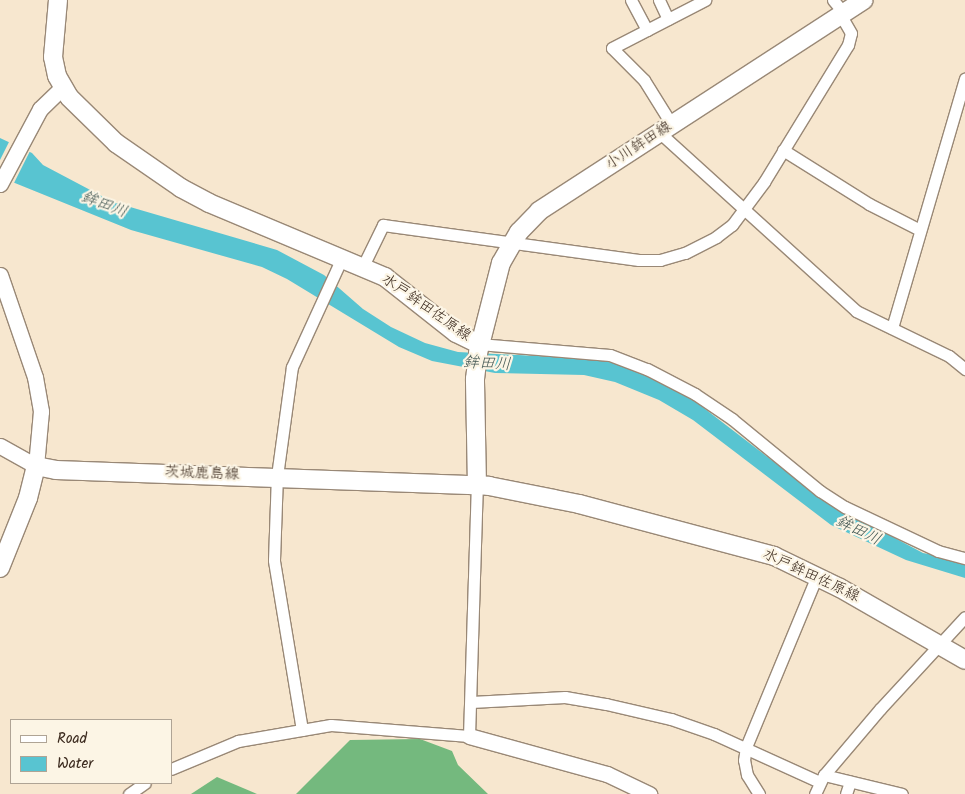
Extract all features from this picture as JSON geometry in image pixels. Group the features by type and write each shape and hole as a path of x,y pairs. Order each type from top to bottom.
{"main road":[{"name":"水戸鉾田佐原線","path":"58,0 53,57 62,88 104,133 181,188 266,228 364,266 397,285 456,333 479,348 475,376 477,486 536,494 711,538 774,556 817,576 965,660"},
{"name":"小川鉾田線","path":"479,348 501,263 510,244 539,211 666,129 840,10 864,0"},
{"name":"茨城鹿島線","path":"36,466 56,470 277,476 477,486"},
{"path":"0,568 28,498 36,466"}],"street":[{"path":"631,0 646,30"},
{"path":"659,0 668,19"},
{"path":"705,0 612,48 644,80 666,129 744,209 856,311 948,356 965,369"},
{"path":"364,266 383,224 510,244 638,260 660,260 685,253 716,237 744,209 848,46 851,33 840,10"},
{"path":"892,328 965,78"},
{"path":"0,184 44,104 62,88"},
{"path":"783,150 869,204 920,230"},
{"path":"302,730 274,560 277,476 288,382 342,258"},
{"path":"0,275 5,305 38,395 40,433 36,466 0,446"},
{"path":"479,348 610,355 647,369 672,380 724,414 820,491 845,507 931,547 965,558"},
{"path":"469,736 477,486"},
{"path":"759,794 747,775 744,760 746,747 817,576"},
{"path":"815,794 822,779 965,617"},
{"path":"471,702 565,698 606,704 671,719 746,747 822,779 850,782 902,794"},
{"path":"172,769 238,741 331,725 361,726 469,736 606,774 649,794"},
{"path":"846,794 850,782"},
{"path":"129,794 144,784"}],"green space":[{"path":"420,739 452,751 458,765 488,794 296,794 350,740"},
{"path":"217,777 257,794 191,794"}],"water":[{"name":"鉾田川","path":"0,138 32,153 43,165 113,202 277,250 324,275 363,309 391,327 425,343 458,352 596,359 625,366 648,376 696,402 825,501 923,553 965,561 965,578 906,560 831,525 693,420 659,400 615,382 584,375 495,373 432,361 399,347 287,279 262,267 131,230 0,177"}],"pier":[{"path":"10,140 31,149 13,185 0,180 0,160"}]}
